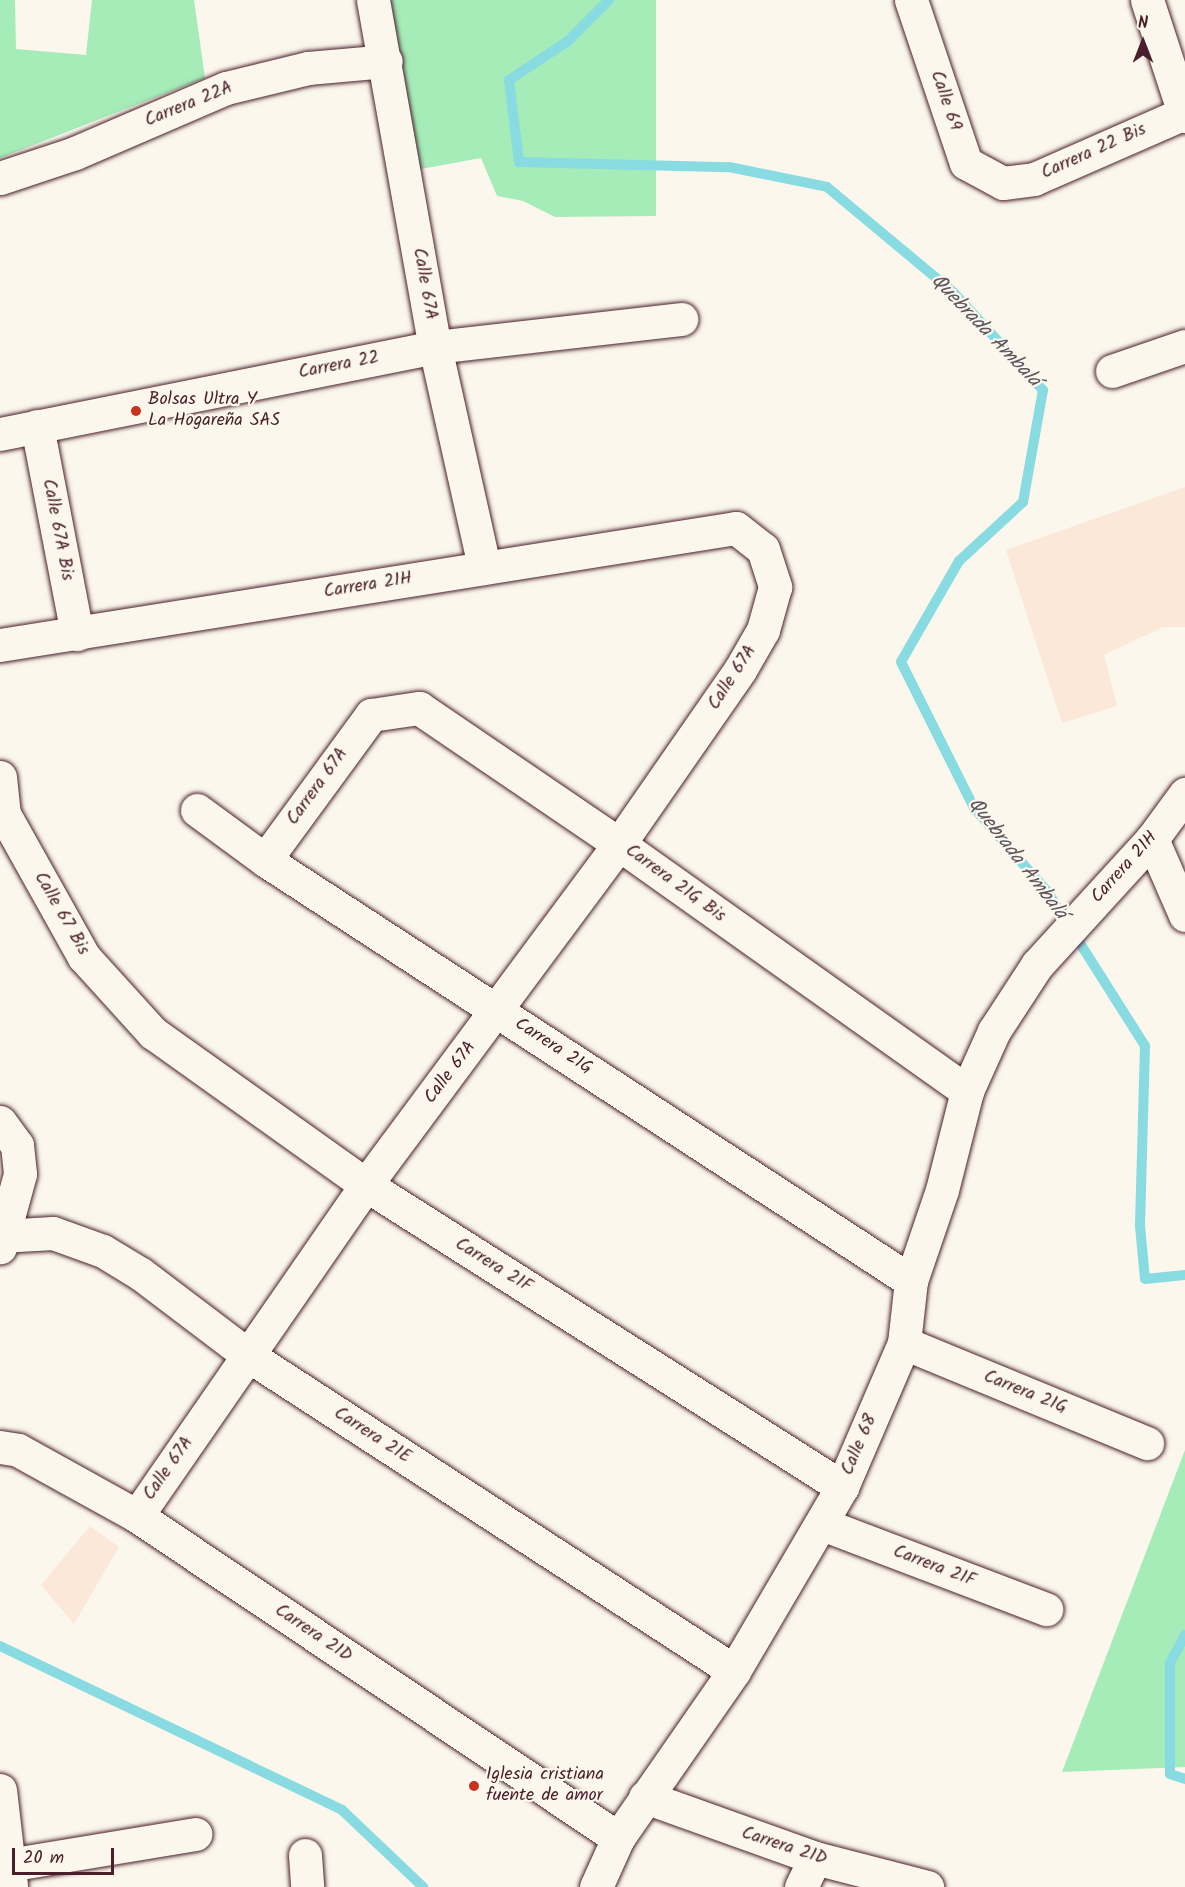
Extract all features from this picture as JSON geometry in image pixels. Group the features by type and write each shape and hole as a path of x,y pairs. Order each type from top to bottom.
{"street":[{"name":"Calle 67A","path":"373,0 386,61 435,347 484,566"},
{"name":"Calle 69","path":"910,0 966,163 1003,183"},
{"path":"1147,0 1184,114"},
{"name":"Carrera 22A","path":"0,178 75,153 226,88 308,68 386,61"},
{"name":"Carrera 22 Bis","path":"1003,183 1034,179 1184,114"},
{"name":"Carrera 22","path":"0,434 435,347 681,319"},
{"path":"1112,370 1185,346"},
{"name":"Calle 67A Bis","path":"37,426 76,634"},
{"name":"Carrera 21H","path":"0,645 484,566 735,528 763,549 775,587 763,630"},
{"name":"Calle 67A","path":"137,1516 366,1185 619,844 740,670 763,630"},
{"name":"Carrera 21G Bis","path":"371,715 419,708 619,844 967,1091"},
{"name":"Carrera 67A","path":"265,860 371,715"},
{"name":"Calle 67 Bis","path":"0,777 4,814 84,957 153,1033"},
{"name":"Carrera 21H","path":"1037,965 1152,839 1185,794"},
{"name":"Carrera 21G","path":"197,810 265,860 911,1281"},
{"path":"1152,839 1185,915"},
{"name":"Calle 68","path":"596,1887 618,1838 734,1671 842,1487 904,1343 911,1281 942,1190 967,1091 993,1031 1037,965"},
{"name":"Carrera 21F","path":"153,1033 366,1185 842,1487"},
{"path":"0,1122 17,1145 20,1174 1,1239"},
{"name":"Carrera 21E","path":"1,1239 53,1233 103,1251 141,1274 249,1356 734,1671"},
{"name":"Carrera 21G","path":"904,1343 1147,1443"},
{"name":"Carrera 21D","path":"0,1447 18,1450 137,1516 618,1838"},
{"name":"Carrera 21F","path":"822,1524 1046,1609"},
{"path":"0,1790 10,1876 195,1833"},
{"name":"Carrera 21D","path":"645,1797 815,1858 927,1887"},
{"path":"306,1855 307,1887"},
{"path":"801,1887 815,1858"}],"shaded area":[{"path":"1185,487 1185,627 1163,627 1104,655 1117,706 1062,723 1006,550"},
{"path":"90,1526 119,1547 74,1624 41,1585"}],"green space":[{"path":"0,0 15,0 16,49 86,55 92,0 194,0 205,78 0,158"},
{"path":"387,0 656,0 656,216 555,217 523,201 497,196 481,158 410,171"},
{"path":"1185,1450 1185,1767 1062,1772"}],"waterway":[{"name":"Quebrada Ambalá","path":"609,0 568,41 509,80 519,162 729,167 827,187 954,293 1043,390 1023,502 959,561 901,662 974,808 1047,891 1145,1046 1140,1226 1145,1279 1185,1275"},
{"name":"Quebrada Ambalá","path":"1185,1635 1170,1663 1170,1774 1185,1779"},
{"path":"0,1646 342,1810 423,1887"}],"place":[{"name":"Bolsas Ultra Y La Hogareña SAS","path":"136,411"},
{"name":"Iglesia cristiana fuente de amor","path":"474,1786"}]}
